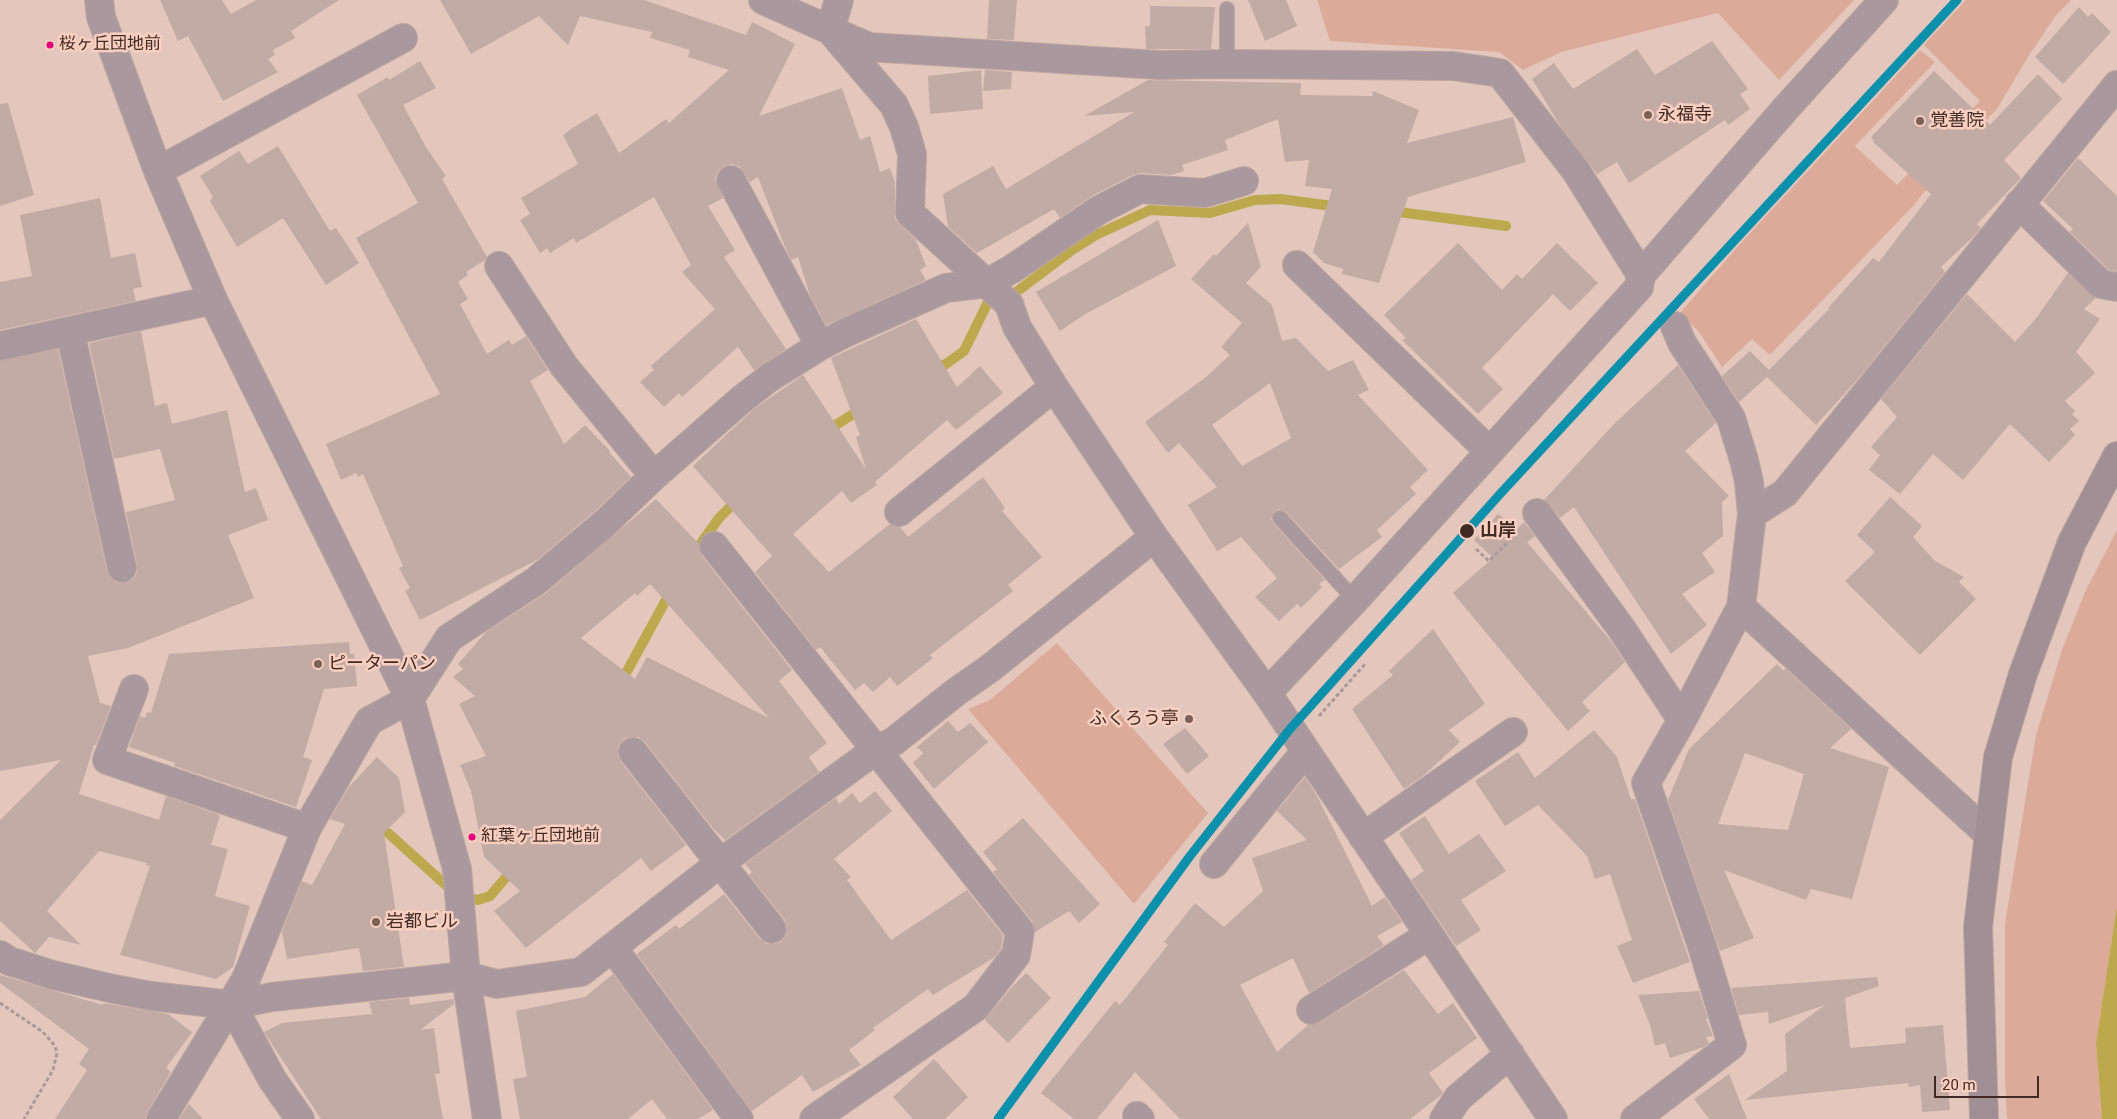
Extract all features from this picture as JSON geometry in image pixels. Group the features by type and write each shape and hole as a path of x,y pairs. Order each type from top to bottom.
{"street":[{"path":"99,0 101,17 158,171 213,300 410,699 457,869 466,976 487,1119"},
{"path":"763,0 869,47 1159,65 1453,66 1500,73 1576,171 1641,275"},
{"path":"830,30 839,0"},
{"path":"1267,692 1355,600 1639,287 1641,275 1787,107 1884,0"},
{"path":"830,30 894,105 904,127 912,154 910,213 1009,304 1018,327 1054,386 1154,537 1267,692 1301,746 1553,1119"},
{"path":"158,171 404,38"},
{"path":"1752,514 1785,493 2117,85"},
{"path":"731,180 820,346"},
{"path":"161,1119 232,1005 246,979 307,828 369,721 410,699 449,638 536,581 604,524 654,476 742,399 769,378 820,346 946,288 987,283 1012,269 1099,210 1140,189 1204,194 1244,181"},
{"path":"2020,204 2101,284 2117,288"},
{"path":"1297,265 1489,452"},
{"path":"499,266 564,366 654,476"},
{"path":"0,346 213,300"},
{"path":"1635,1119 1732,1045 1702,946 1646,783 1682,720 1741,607 1752,514 1749,482 1731,418 1682,343 1675,326"},
{"path":"70,331 122,568"},
{"path":"899,512 1054,386"},
{"path":"1984,1119 1978,927 1998,757 2023,674 2072,542 2117,456"},
{"path":"1537,513 1621,628 1682,720"},
{"path":"3,963 151,996 232,1005 272,997 466,976 496,984 581,972 720,863 876,749 893,742 956,692 989,669 1154,537"},
{"path":"714,546 1020,931 1016,955 976,1007 814,1119"},
{"path":"1741,607 1989,835"},
{"path":"134,689 107,760 307,828"},
{"path":"1363,837 1513,732"},
{"path":"1214,864 1301,746"},
{"path":"633,752 772,929"},
{"path":"1310,1010 1429,935"},
{"path":"613,948 738,1119"},
{"path":"232,1005 272,1079 300,1119"},
{"path":"1444,1119 1458,1098 1510,1054"}],"lane":[{"path":"1227,9 1227,64"},
{"path":"1280,518 1355,600"}],"path":[{"path":"1476,549 1489,562"},
{"path":"1301,746 1365,664"},
{"path":"0,1003 43,1032 50,1039 57,1053 53,1070 24,1119"}],"shaded area":[{"path":"1317,0 1854,0 1779,80 1718,13 1561,52 1523,70 1499,52 1330,41"},
{"path":"1966,0 2071,0 2056,15 1997,109 1973,133 1912,207 1770,355 1752,339 1722,367 1699,332 1680,313 1740,244 1920,50 1935,62 1855,146 1897,185 1980,101 1924,45"},
{"path":"2117,530 2117,905 2096,1043 2102,1119 2007,1119 2005,1079 2005,924 2036,735 2062,650 2085,592"},
{"path":"1057,643 1208,813 1134,904 968,709 990,700"},
{"path":"2117,905 2117,1119 2102,1119 2096,1043"}],"building":[{"path":"160,0 222,0 231,14 256,0 339,0 291,31 295,38 273,50 275,55 268,59 278,72 223,101 188,36 178,41"},
{"path":"440,0 644,0 746,35 752,22 795,44 759,116 842,88 860,140 870,136 880,172 890,168 895,182 895,219 916,240 926,266 920,270 926,280 826,325 810,295 798,257 791,260 785,247 758,177 750,182 740,167 732,164 724,166 718,171 715,179 723,198 708,206 735,250 724,257 786,349 754,370 738,347 682,397 679,393 664,407 640,382 654,370 651,366 715,309 682,272 691,265 654,197 576,243 574,238 550,253 547,248 540,253 520,220 530,214 521,198 578,164 563,135 574,127 597,113 619,153 666,119 669,123 729,70 688,57 690,50 650,38 652,32 580,16 568,45 539,16 471,54"},
{"path":"989,0 1017,0 1014,40 987,39"},
{"path":"1248,0 1286,0 1297,26 1265,41"},
{"path":"1150,6 1215,7 1211,49 1146,49 1145,26 1150,26"},
{"path":"2079,7 2088,17 2092,13 2111,32 2063,84 2035,57"},
{"name":"永福寺","path":"1712,41 1748,89 1740,94 1750,109 1728,125 1725,120 1629,183 1617,162 1597,174 1561,127 1532,79 1554,63 1573,89 1637,49 1655,75"},
{"path":"420,61 436,88 403,105 426,147 446,176 442,179 487,257 466,272 468,275 458,282 468,299 460,304 487,354 509,340 512,345 526,336 548,370 530,381 564,444 585,425 631,477 594,512 537,560 420,620 405,591 410,588 399,568 403,566 363,474 358,477 356,473 341,480 326,444 440,394 356,238 418,203 357,95 388,77 389,80"},
{"path":"981,70 983,109 930,114 928,76"},
{"path":"985,70 1012,72 1011,89 983,91"},
{"path":"1934,71 1990,125 2038,74 2062,99 2004,160 2021,178 1977,224 1981,228 1974,236 1941,267 1945,272 1857,380 1816,425 1767,377 1739,402 1722,376 1750,351 1769,370 1829,309 1873,258 1879,262 1931,194 1873,142 1871,137"},
{"path":"1148,80 1301,83 1300,95 1372,96 1373,91 1419,110 1407,143 1513,117 1526,162 1408,197 1379,283 1342,274 1343,269 1324,263 1313,252 1332,189 1305,186 1309,160 1285,162 1278,119 1225,140 1228,150 1182,165 1184,171 1171,175 1141,173 1133,175 1092,196 1060,218 1054,209 977,253 948,227 943,194 993,166 1006,189 1134,112 1084,116"},
{"path":"8,103 34,195 0,206 0,104"},
{"path":"278,146 330,231 336,228 359,263 326,285 283,218 237,247 210,201 213,197 200,176 239,151 248,164"},
{"path":"2078,158 2117,196 2117,271 2109,270 2070,232 2073,229 2043,201"},
{"path":"100,198 111,258 135,253 142,287 133,289 136,301 0,330 0,282 32,276 20,215"},
{"path":"1158,220 1176,266 1087,313 1060,331 1036,292"},
{"path":"1248,223 1261,267 1246,283 1272,305 1282,341 1296,338 1328,371 1353,360 1369,390 1358,395 1428,470 1410,487 1416,494 1377,530 1382,537 1339,569 1286,512 1279,509 1274,512 1271,519 1274,524 1325,580 1319,584 1322,587 1301,608 1297,604 1279,621 1255,597 1277,578 1241,537 1217,551 1188,505 1217,487 1179,443 1168,453 1145,422 1206,377 1230,355 1221,347 1242,323 1191,279 1214,254 1216,256","holes":["1270,383 1291,438 1242,466 1212,425"]},
{"path":"1458,243 1502,290 1517,274 1522,279 1557,243 1598,283 1570,311 1553,294 1482,368 1503,389 1478,414 1402,340 1406,338 1384,315"},
{"path":"2068,273 2096,298 2084,309 2100,319 2076,352 2095,373 2065,401 2075,411 2072,414 2079,421 2070,429 2075,435 2049,462 2010,424 1963,480 1933,454 1900,494 1869,470 1880,455 1871,447 1897,417 1881,399 1967,294 2015,342 2037,317"},
{"path":"916,319 957,387 980,366 1003,393 956,430 947,420 875,482 877,485 851,503 842,491 793,534 829,572 890,524 900,527 908,537 983,477 1005,508 1002,511 1042,557 1008,585 1013,591 930,655 933,658 897,686 890,677 873,692 864,683 855,690 820,647 816,650 755,572 772,556 693,466 755,408 803,375 866,469 856,437 860,435 831,358"},
{"path":"141,331 155,406 167,403 172,424 227,410 245,492 256,488 268,520 228,535 254,598 128,648 88,656 100,703 111,706 96,745 94,745 79,794 159,820 166,796 220,815 211,845 228,849 215,896 250,906 233,967 216,979 120,955 150,866 146,865 147,863 99,851 47,911 81,945 49,937 35,953 0,921 0,820 61,760 0,771 0,361 58,349 107,571 111,579 117,583 125,583 133,579 137,573 126,512 175,500 160,449 114,459 89,343"},
{"path":"1678,365 1716,423 1685,451 1729,496 1722,502 1723,536 1702,553 1715,572 1682,594 1707,625 1671,654 1574,507 1560,518 1544,500 1616,422"},
{"path":"1890,497 1922,526 1913,537 1935,561 1964,577 1959,582 1976,599 1920,655 1845,581 1875,552 1857,535"},
{"path":"656,499 699,544 702,556 792,670 779,681 827,743 809,757 819,772 725,840 711,826 645,742 638,737 624,739 618,747 618,755 621,762 686,845 651,871 641,858 526,948 494,911 520,891 484,857 471,791 460,765 486,756 459,704 475,696 453,677 463,669 458,664 486,632 546,593","holes":["650,584 769,718 647,657 635,679 581,638 635,593 637,596"]},
{"path":"1498,514 1517,529 1524,522 1535,536 1527,542 1610,640 1625,662 1582,702 1590,711 1568,731 1453,593 1493,558 1474,540"},
{"path":"1433,629 1485,704 1449,730 1460,742 1423,776 1404,789 1352,709 1393,675 1389,671"},
{"path":"349,642 350,654 354,654 357,686 324,689 303,757 312,760 296,807 174,766 175,763 129,747 140,716 145,718 147,712 151,713 169,654"},
{"path":"1777,664 1783,670 1786,669 1851,729 1830,748 1889,767 1852,899 1811,889 1806,900 1724,870 1754,938 1720,951 1668,800 1689,749","holes":["1745,753 1804,774 1788,830 1718,824"]},
{"path":"948,721 958,732 970,723 988,742 934,789 913,763 923,753 917,747"},
{"path":"1185,728 1209,756 1187,774 1163,744"},
{"path":"1594,730 1617,757 1631,799 1635,799 1690,962 1633,983 1617,946 1632,940 1610,874 1595,879 1587,856 1538,805 1505,826 1475,781 1518,752 1535,778"},
{"path":"377,757 399,778 405,812 384,833 404,967 363,971 359,948 287,959 282,931 302,881 312,885 345,824 330,819 348,788"},
{"path":"1305,777 1317,796 1372,906 1385,897 1402,922 1377,936 1384,945 1309,993 1293,958 1240,985 1277,1052 1308,1025 1319,1023 1404,970 1438,1014 1453,1003 1477,1038 1429,1073 1443,1093 1410,1119 1180,1119 1135,1072 1097,1119 1074,1119 1041,1093 1115,1001 1120,1005 1168,945 1164,942 1195,903 1224,927 1263,891 1252,858 1307,840 1277,811"},
{"path":"875,791 892,811 834,859 851,877 847,880 891,940 967,890 1003,935 1001,949 995,957 933,995 928,989 873,1028 875,1030 849,1050 861,1065 813,1092 802,1075 752,1111 637,954 676,925 679,929 724,894 760,939 767,944 781,942 787,934 785,920 749,875 752,872 745,864 836,798 839,804 852,793 860,803"},
{"path":"1425,816 1449,854 1479,834 1506,871 1461,900 1481,930 1456,946 1411,880 1424,871 1399,833"},
{"path":"1023,818 1100,904 1079,923 1069,911 1035,932 1032,921 993,872 997,869 983,852"},
{"path":"1026,973 1051,998 1008,1043 985,1020"},
{"path":"613,974 713,1110 698,1119 667,1119 652,1099 628,1119 520,1119 513,1079 527,1077 516,1011 585,997"},
{"path":"0,975 103,1005 103,1003 168,1014 192,1032 166,1068 171,1072 145,1119 55,1119 87,1070 79,1064 89,1049 0,983"},
{"path":"1877,977 1879,986 1845,998 1850,1048 1906,1043 1905,1028 1943,1025 1950,1110 1922,1112 1920,1085 1909,1087 1908,1083 1745,1100 1787,1071 1785,1034 1825,1005 1769,1024 1768,1012 1739,1015 1731,988"},
{"path":"1699,991 1708,1019 1706,1019 1713,1036 1706,1037 1709,1043 1704,1047 1670,1058 1665,1043 1655,1046 1650,1025 1638,995"},
{"path":"409,998 410,1005 454,999 454,1004 420,1030 434,1028 440,1073 435,1074 443,1119 321,1119 264,1032 282,1023 372,1014 369,1002"},
{"path":"934,1059 968,1097 945,1119 913,1119 893,1097"},
{"path":"1729,1074 1747,1119 1709,1119 1694,1099"},
{"path":"189,1104 203,1119 179,1119"}],"waterway":[{"path":"1015,293 1072,250 1096,235 1150,210 1210,213 1255,200 1281,199 1339,207"},
{"path":"1391,211 1506,226"},
{"path":"932,369 946,364 964,351 990,298"},
{"path":"826,431 863,408"},
{"path":"692,556 719,518 738,499"},
{"path":"620,684 672,589"},
{"path":"388,833 448,887"},
{"path":"464,897 478,900 490,896 514,868"}],"transit line":[{"path":"998,1119 1190,856 1290,729 1500,494 1957,0"}],"place":[{"name":"桜ヶ丘団地前","path":"50,45"},
{"name":"永福寺","path":"1648,115"},
{"name":"覚善院","path":"1920,121"},
{"name":"山岸","path":"1467,531"},
{"name":"ピーターパン","path":"318,664"},
{"name":"ふくろう亭","path":"1189,719"},
{"name":"紅葉ヶ丘団地前","path":"472,837"},
{"name":"岩都ビル","path":"376,922"}]}
